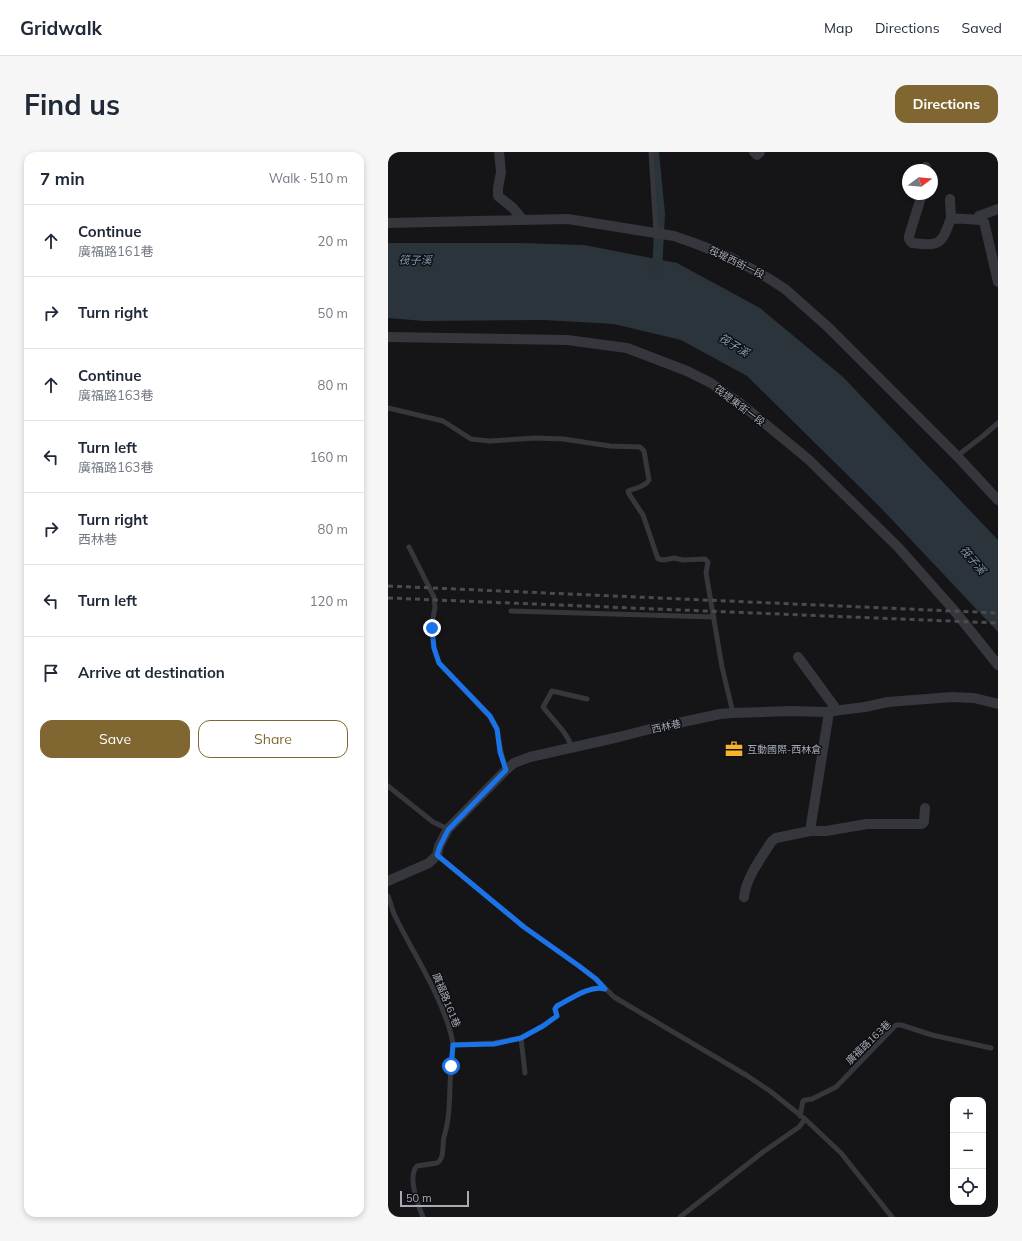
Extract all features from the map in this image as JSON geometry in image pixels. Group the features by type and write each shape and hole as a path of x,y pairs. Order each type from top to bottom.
{"street":[{"path":"499,152 501,172 498,196 513,208 522,220"},
{"path":"754,152 757,155 760,152"},
{"path":"920,200 909,239 912,243 925,245 942,240 947,231 951,218 950,199"},
{"path":"980,220 979,216 998,209"},
{"path":"951,218 980,220 984,222 998,282"},
{"name":"筏堤西街一段","path":"388,223 568,219 674,236 720,253 750,268 785,289 828,327 957,456 998,500"},
{"name":"筏堤東街一段","path":"388,337 567,340 619,347 626,348 687,371 711,383 740,403 808,459 898,547 953,609 998,665"},
{"path":"798,657 834,706 810,831"},
{"name":"西林巷","path":"437,855 448,830 506,770 514,763 530,757 650,729 734,713 832,711 888,702 952,697 974,698 998,704"},
{"path":"744,897 745,889 772,841 783,836 810,831 826,831 867,824 922,824 924,822 925,808"},
{"path":"388,881 428,863 437,855"}],"lane":[{"path":"651,152 656,232"},
{"path":"388,408 443,421 471,439 489,441 536,438 563,439 610,446 640,447 644,451 649,480 647,484 628,491 629,494 645,521 658,559 705,559 708,562 706,573 722,667 734,713"},
{"path":"957,456 998,423"},
{"path":"409,548 434,598 435,608 432,628 434,648 439,663 490,716 497,729 500,752 506,770"},
{"path":"511,611 714,617"},
{"path":"572,748 566,735 543,707 552,691 587,699"},
{"path":"388,786 433,822 448,830"},
{"path":"437,855 524,927 596,979 614,997 746,1075 770,1091 805,1120 841,1154 892,1217"},
{"name":"廣福路161巷","path":"388,896 395,916 430,980 446,1017 453,1045 448,1127 444,1139 442,1158 440,1162 437,1163 417,1166 413,1171 413,1184 417,1206 423,1217"},
{"path":"453,1045 494,1044 521,1038 543,1026 557,1016 555,1009 557,1006 588,990 605,989"},
{"name":"廣福路163巷","path":"800,1116 803,1101 812,1099 836,1086 892,1028 896,1026 901,1025 932,1035 990,1048"},
{"path":"521,1038 525,1073"},
{"path":"680,1217 763,1152 799,1127 805,1120"}],"water":[{"name":"筏子溪","path":"388,243 520,243 584,245 677,263 760,308 843,377 998,540 998,632 879,506 747,376 681,340 614,324 544,320 424,321 388,318"}],"waterway":[{"path":"654,152 660,214 657,272"}],"railway":[{"path":"388,586 998,613"},
{"path":"388,598 998,623"}],"place":[{"name":"互動國際-西林倉","path":"734,749"}],"route":[{"path":"432,628 434,648 439,663 490,716 497,729 500,752 506,770 448,830 437,855 524,927 596,979 605,989 588,990 557,1006 555,1009 557,1016 543,1026 521,1038 494,1044 453,1045 451,1066"}]}
